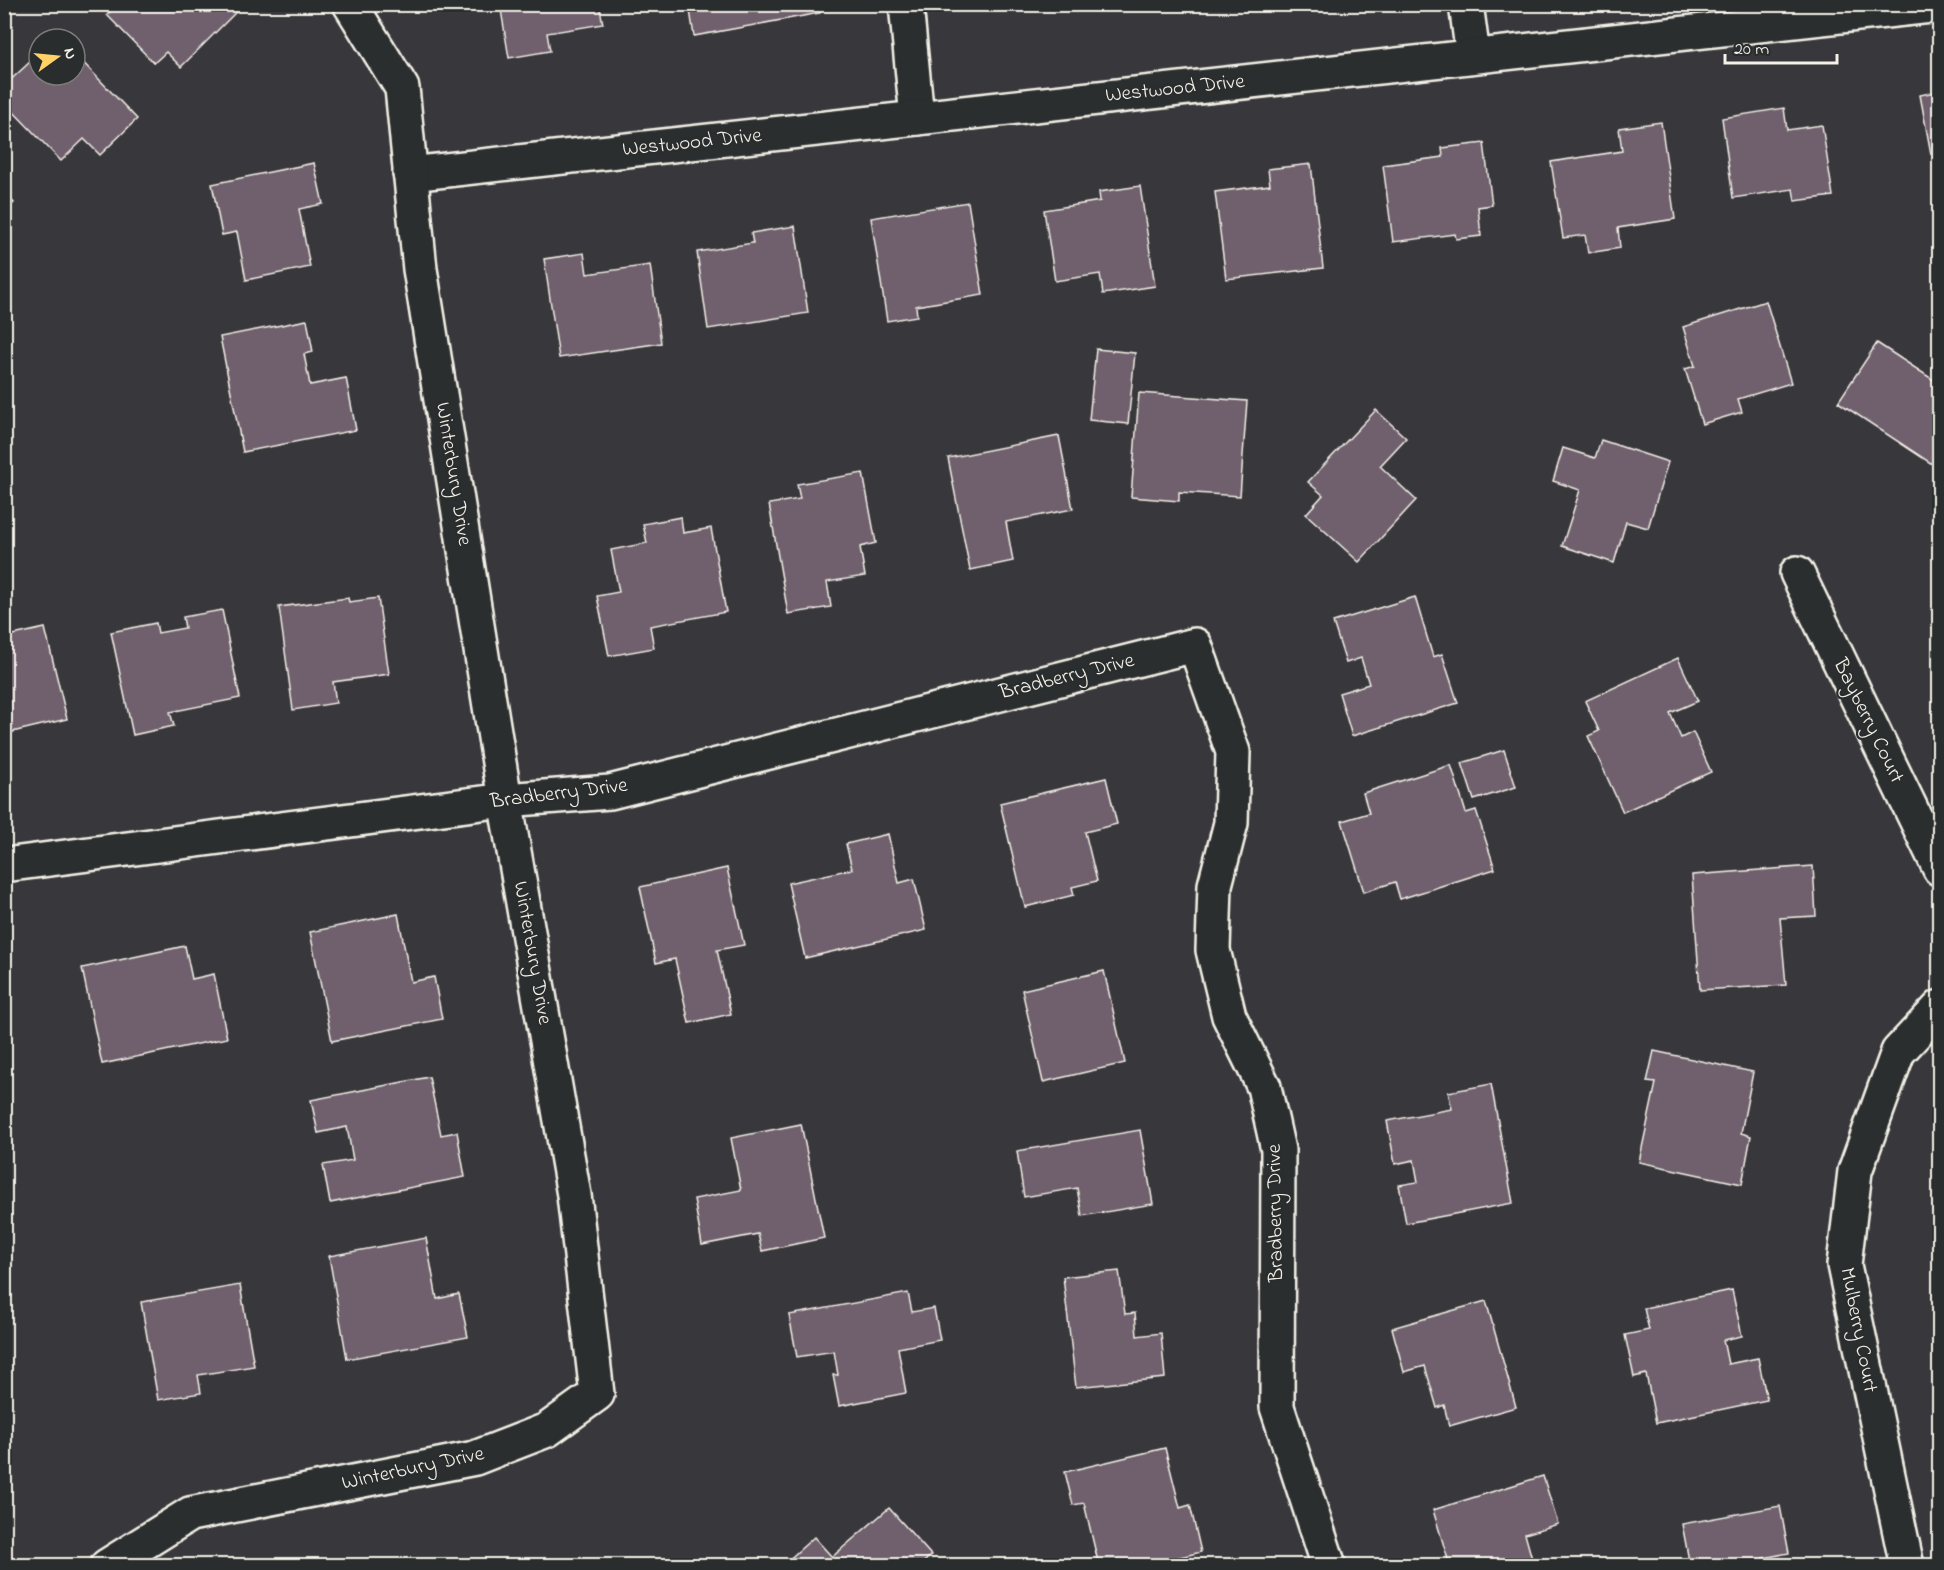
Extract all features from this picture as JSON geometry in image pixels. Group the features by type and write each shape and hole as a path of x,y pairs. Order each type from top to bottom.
{"street":[{"name":"Winterbury Drive","path":"107,1566 190,1514 475,1458 547,1430 597,1394 574,1195 505,800 420,269 402,88 350,4"},
{"path":"906,4 917,118"},
{"path":"1466,4 1473,56"},
{"name":"Westwood Drive","path":"410,174 1940,5"},
{"name":"Bayberry Court","path":"1797,573 1940,869"},
{"name":"Bradberry Drive","path":"4,865 505,800 610,792 1195,645 1233,752 1231,823 1215,885 1213,950 1229,1016 1264,1087 1278,1150 1277,1407 1329,1566"},
{"name":"Mulberry Court","path":"1907,1566 1844,1265 1855,1171 1898,1052 1940,1007"}],"building":[{"path":"117,4 237,4 240,8 181,67 166,52 154,63 107,15"},
{"path":"500,4 599,4 603,24 547,33 550,51 509,58"},
{"path":"689,4 818,4 820,13 694,36"},
{"path":"27,65 27,87 87,87 87,67 137,119 100,155 84,139 61,161 4,102 4,86"},
{"path":"1940,91 1940,153 1931,154 1920,95"},
{"path":"1784,108 1787,130 1822,125 1833,196 1795,201 1793,189 1733,198 1722,118"},
{"path":"1661,122 1675,219 1618,228 1620,248 1588,253 1585,235 1563,238 1551,162 1622,151 1619,128"},
{"path":"1484,143 1492,205 1478,207 1481,236 1456,239 1455,234 1393,242 1383,165 1443,157 1442,148"},
{"path":"314,163 323,204 299,209 310,267 246,280 237,232 222,235 212,184"},
{"path":"1311,164 1323,268 1226,279 1215,192 1270,185 1268,169"},
{"path":"1140,186 1155,286 1103,294 1100,274 1055,281 1044,210 1100,201 1099,192"},
{"path":"4,192 14,203 4,211"},
{"path":"968,202 983,295 916,306 917,316 887,321 871,218"},
{"path":"795,226 808,313 708,329 697,252 753,243 751,233"},
{"path":"584,253 587,274 650,265 661,343 559,358 544,259"},
{"path":"1766,301 1791,383 1738,399 1742,412 1702,424 1685,369 1695,366 1683,327"},
{"path":"307,320 313,352 304,354 310,385 346,378 356,430 243,452 220,337"},
{"path":"1877,343 1935,381 1940,374 1940,452 1932,464 1838,402"},
{"path":"1096,349 1135,353 1128,424 1089,420"},
{"path":"1139,393 1247,401 1240,496 1179,492 1179,501 1131,497"},
{"path":"1376,410 1406,438 1380,466 1416,500 1359,562 1306,514 1323,495 1308,482"},
{"path":"1059,436 1073,509 1006,522 1013,561 970,570 948,458"},
{"path":"1601,440 1668,462 1648,528 1626,522 1614,563 1562,546 1580,490 1553,481 1563,448 1595,458"},
{"path":"863,473 876,543 860,547 865,576 827,582 831,607 788,614 769,504 800,499 797,484"},
{"path":"681,517 683,533 711,528 726,612 650,626 654,648 609,656 597,596 619,592 611,550 647,543 643,524"},
{"path":"1415,597 1433,657 1442,654 1458,703 1352,736 1339,693 1369,684 1361,658 1346,663 1333,622"},
{"path":"348,598 349,602 378,598 389,674 333,682 336,703 293,710 279,607"},
{"path":"222,610 240,698 170,712 174,726 133,735 111,632 156,623 158,633 185,628 183,617"},
{"path":"45,628 67,719 4,734 4,637"},
{"path":"1678,658 1698,701 1670,713 1681,738 1693,732 1711,772 1623,812 1588,736 1599,731 1585,701"},
{"path":"1504,750 1516,787 1474,800 1462,763"},
{"path":"1451,765 1466,813 1476,810 1495,869 1400,899 1395,882 1364,892 1342,821 1369,813 1363,793"},
{"path":"1106,778 1117,824 1085,832 1097,881 1072,887 1074,895 1025,907 1000,803"},
{"path":"888,834 899,883 914,879 926,930 805,958 788,883 852,869 846,844"},
{"path":"1813,866 1816,916 1780,918 1786,985 1700,990 1692,875"},
{"path":"727,868 744,945 717,950 731,1014 689,1023 675,959 656,963 640,887"},
{"path":"398,914 411,982 434,977 442,1019 332,1041 310,932"},
{"path":"185,946 192,979 214,974 227,1038 102,1064 82,968"},
{"path":"1104,971 1125,1063 1043,1082 1022,990"},
{"path":"1654,1051 1753,1072 1741,1133 1751,1136 1742,1184 1639,1162 1656,1083 1647,1082"},
{"path":"429,1077 441,1135 457,1132 465,1177 330,1203 323,1165 353,1160 347,1127 318,1133 311,1100"},
{"path":"1491,1084 1513,1203 1406,1223 1399,1185 1418,1182 1414,1160 1395,1164 1387,1121 1452,1109 1448,1092"},
{"path":"801,1124 824,1238 762,1251 758,1234 702,1245 694,1199 741,1190 731,1138"},
{"path":"1140,1130 1153,1204 1082,1216 1077,1188 1024,1197 1017,1151"},
{"path":"426,1238 437,1299 459,1294 468,1337 347,1359 329,1256"},
{"path":"1119,1271 1125,1314 1135,1313 1137,1336 1161,1333 1165,1378 1076,1387 1063,1277"},
{"path":"240,1285 254,1366 198,1375 201,1393 158,1400 141,1302"},
{"path":"1732,1290 1742,1336 1723,1340 1728,1364 1758,1358 1767,1400 1656,1423 1646,1374 1634,1377 1625,1335 1649,1330 1644,1308"},
{"path":"908,1293 912,1312 934,1308 940,1340 898,1348 906,1393 839,1406 833,1375 838,1375 834,1351 797,1357 789,1315"},
{"path":"1486,1301 1516,1407 1449,1426 1444,1405 1437,1408 1425,1366 1404,1372 1392,1328"},
{"path":"1165,1448 1180,1508 1190,1505 1201,1552 1143,1566 1099,1566 1084,1503 1073,1505 1065,1472"},
{"path":"1543,1476 1558,1524 1525,1534 1534,1566 1450,1566 1433,1510"},
{"path":"1780,1506 1789,1553 1763,1558 1764,1566 1690,1566 1682,1524"},
{"path":"889,1508 931,1555 920,1566 784,1564 814,1537 832,1557"}]}
